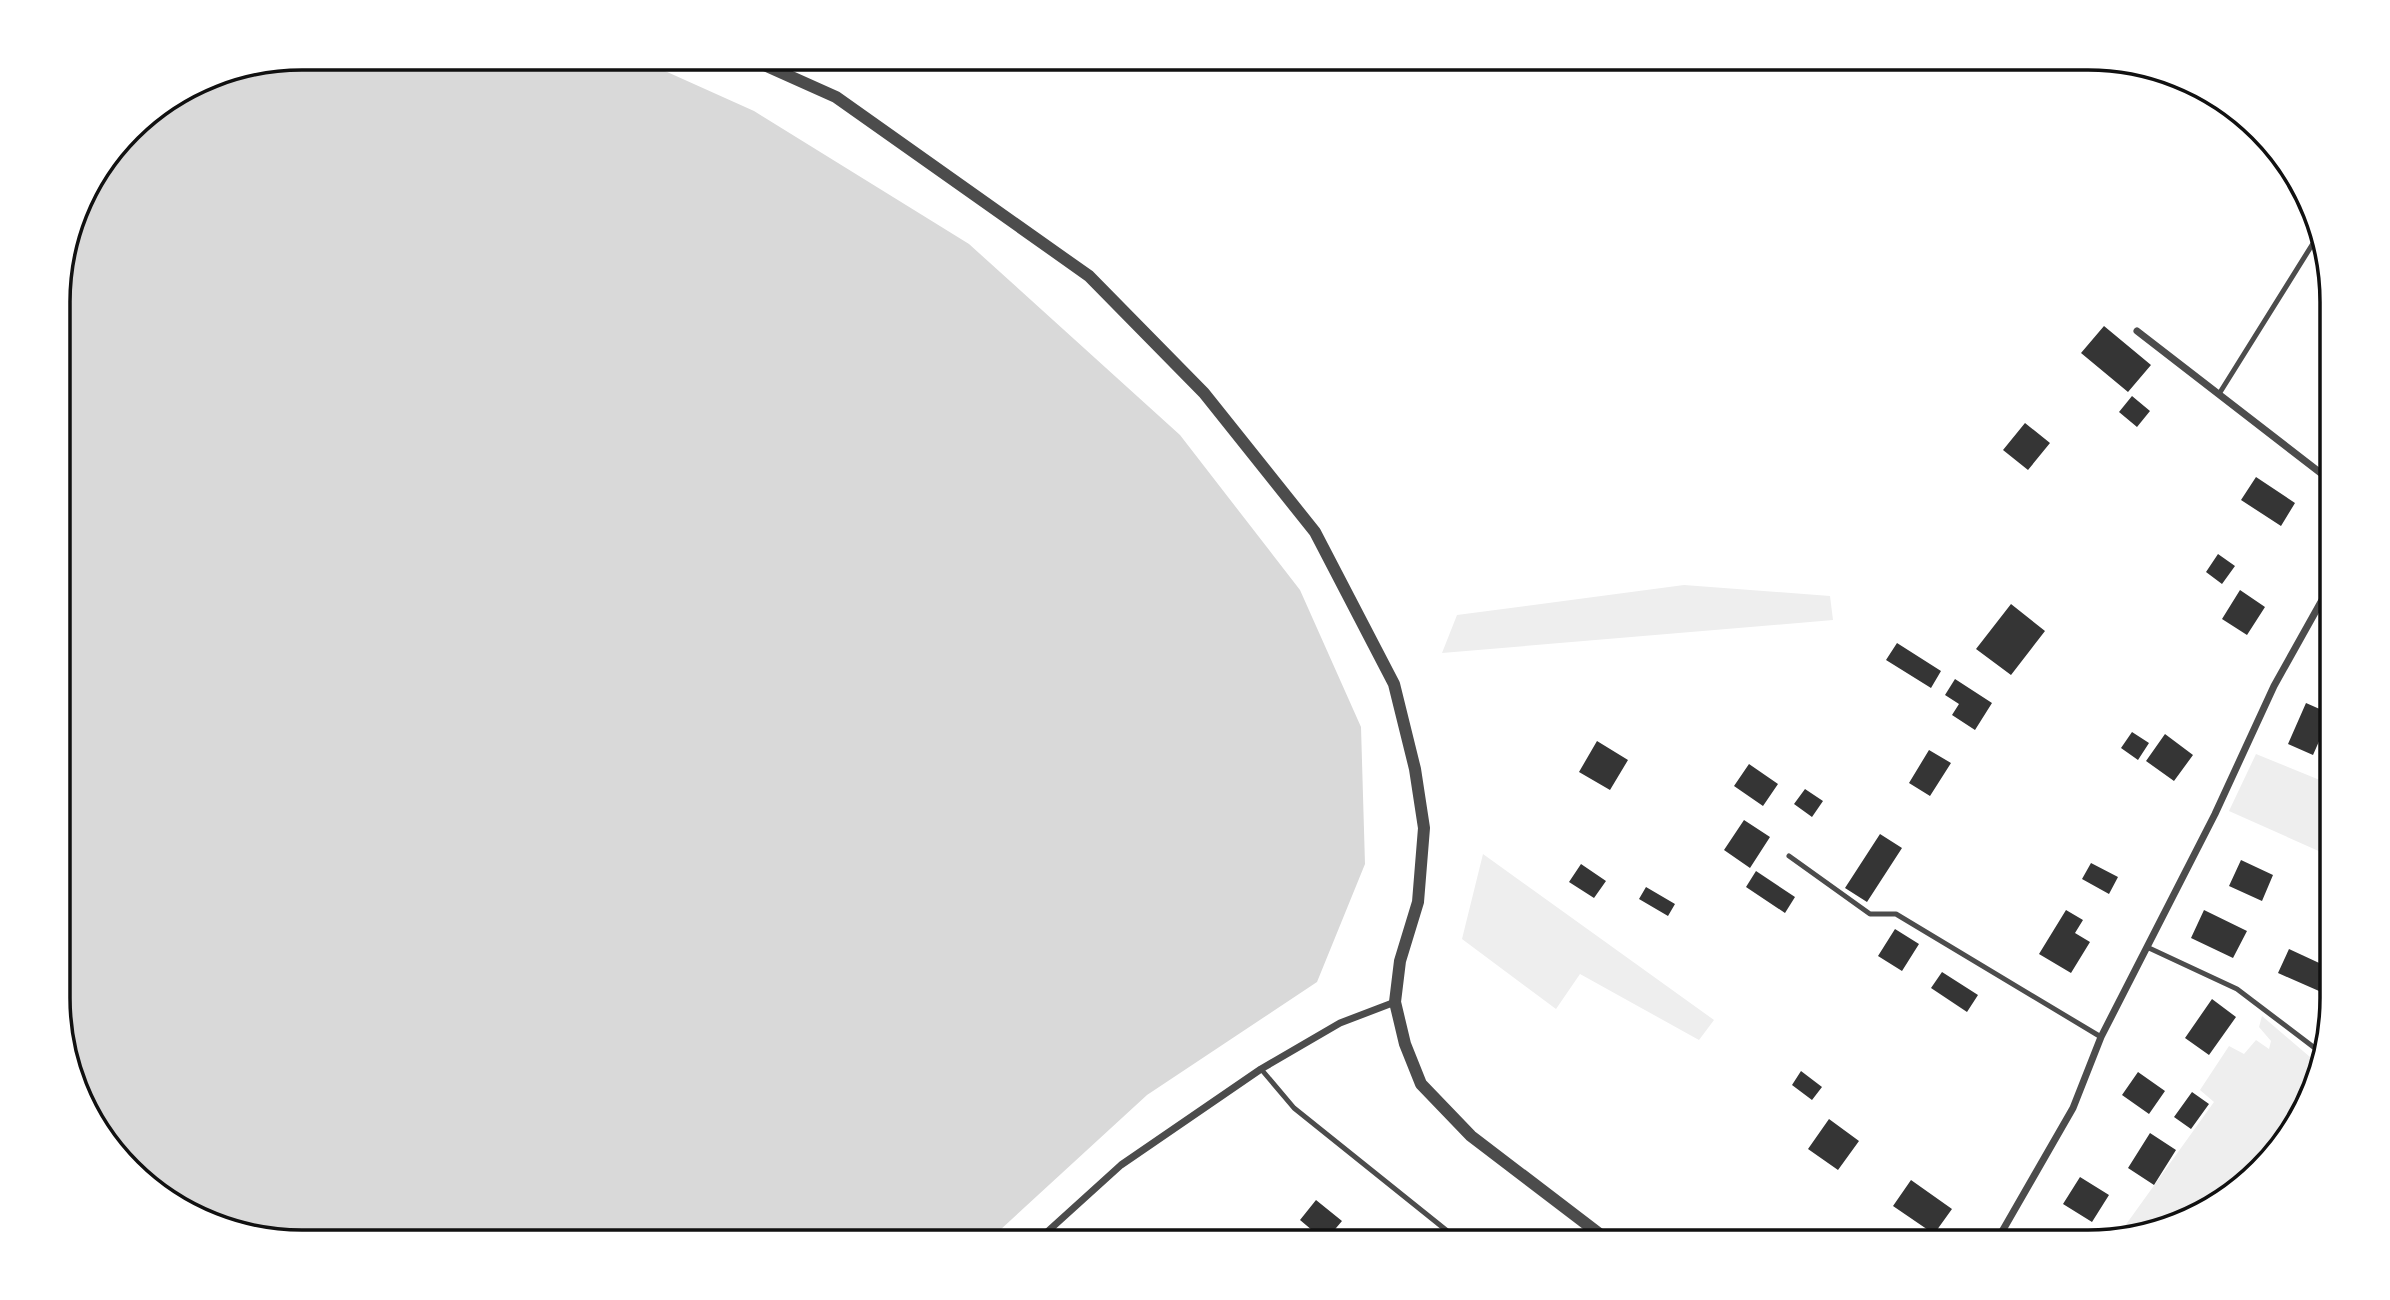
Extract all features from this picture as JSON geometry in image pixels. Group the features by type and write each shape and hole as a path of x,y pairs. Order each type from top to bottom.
{"street":[{"path":"776,70 836,97 1089,276 1204,393 1315,532 1394,684 1415,769 1424,828 1418,902 1400,961 1395,1003 1405,1044 1420,1084 1471,1136 1594,1230"},
{"path":"2137,331 2320,472"},
{"path":"2003,1230 2074,1108 2101,1037 2215,814 2274,686 2320,604"},
{"path":"1049,1230 1121,1165 1261,1069 1340,1023 1395,1003"}],"lane":[{"path":"2219,394 2313,244"},
{"path":"1790,856 1870,914 1896,914 2101,1037"},
{"path":"2148,948 2237,989 2315,1048"},
{"path":"1261,1069 1294,1108 1446,1230"}],"shaded area":[{"path":"663,70 754,111 969,244 1180,435 1300,590 1361,727 1365,864 1317,982 1147,1095 1000,1230 287,1230 227,1218 173,1191 149,1172 109,1127 94,1101 78,1058 70,998 70,287 78,242 88,213 109,173 128,149 161,118 199,94 227,82 272,72"},
{"path":"1684,585 1830,596 1833,620 1442,653 1457,615"},
{"path":"2256,754 2320,780 2320,852 2229,811"},
{"path":"1483,854 1714,1020 1699,1040 1580,974 1556,1009 1462,939"},
{"path":"2262,1016 2312,1059 2296,1101 2281,1127 2241,1172 2217,1191 2163,1218 2124,1227 2214,1102 2200,1090 2229,1046 2244,1054 2256,1040 2269,1049 2271,1041 2259,1027"}],"building":[{"path":"2104,326 2151,365 2128,392 2081,353"},
{"path":"2132,396 2150,411 2137,427 2119,412"},
{"path":"2025,423 2050,443 2028,470 2003,450"},
{"path":"2256,477 2295,503 2281,526 2241,500"},
{"path":"2218,554 2235,566 2222,584 2206,572"},
{"path":"2240,590 2265,607 2247,635 2222,619"},
{"path":"2011,604 2045,631 2011,675 1976,649"},
{"path":"1897,643 1941,671 1931,688 1886,660"},
{"path":"1955,679 1992,703 1975,730 1952,715 1959,704 1945,695"},
{"path":"2306,703 2320,709 2320,739 2313,755 2288,744"},
{"path":"2132,732 2149,743 2138,760 2121,748"},
{"path":"2165,734 2193,755 2174,781 2146,761"},
{"path":"1597,741 1628,760 1610,790 1579,772"},
{"path":"1929,750 1951,763 1930,796 1909,783"},
{"path":"1749,764 1778,784 1763,806 1734,786"},
{"path":"1805,789 1823,801 1812,817 1794,804"},
{"path":"1744,820 1770,837 1750,868 1724,850"},
{"path":"1880,834 1902,848 1867,902 1845,888"},
{"path":"2241,860 2273,875 2262,901 2229,886"},
{"path":"2091,863 2118,877 2109,894 2082,879"},
{"path":"1581,864 1606,881 1594,898 1569,882"},
{"path":"1756,871 1795,897 1785,913 1746,887"},
{"path":"1646,887 1675,904 1668,916 1639,899"},
{"path":"2066,910 2083,920 2075,933 2090,942 2071,973 2039,954"},
{"path":"2204,910 2247,931 2233,958 2191,938"},
{"path":"1895,929 1919,944 1902,971 1878,956"},
{"path":"2289,949 2320,963 2320,989 2319,991 2278,973"},
{"path":"1942,972 1978,995 1967,1012 1931,988"},
{"path":"2212,999 2236,1017 2209,1055 2185,1038"},
{"path":"1801,1071 1822,1087 1812,1100 1792,1085"},
{"path":"2138,1072 2165,1091 2149,1114 2122,1095"},
{"path":"2192,1092 2209,1104 2191,1129 2174,1117"},
{"path":"1829,1119 1859,1141 1838,1170 1808,1149"},
{"path":"2150,1133 2176,1150 2154,1185 2128,1168"},
{"path":"2080,1177 2109,1195 2092,1222 2063,1204"},
{"path":"1911,1180 1952,1209 1937,1230 1928,1230 1893,1206"},
{"path":"1316,1200 1342,1221 1334,1230 1312,1230 1300,1220"}]}
